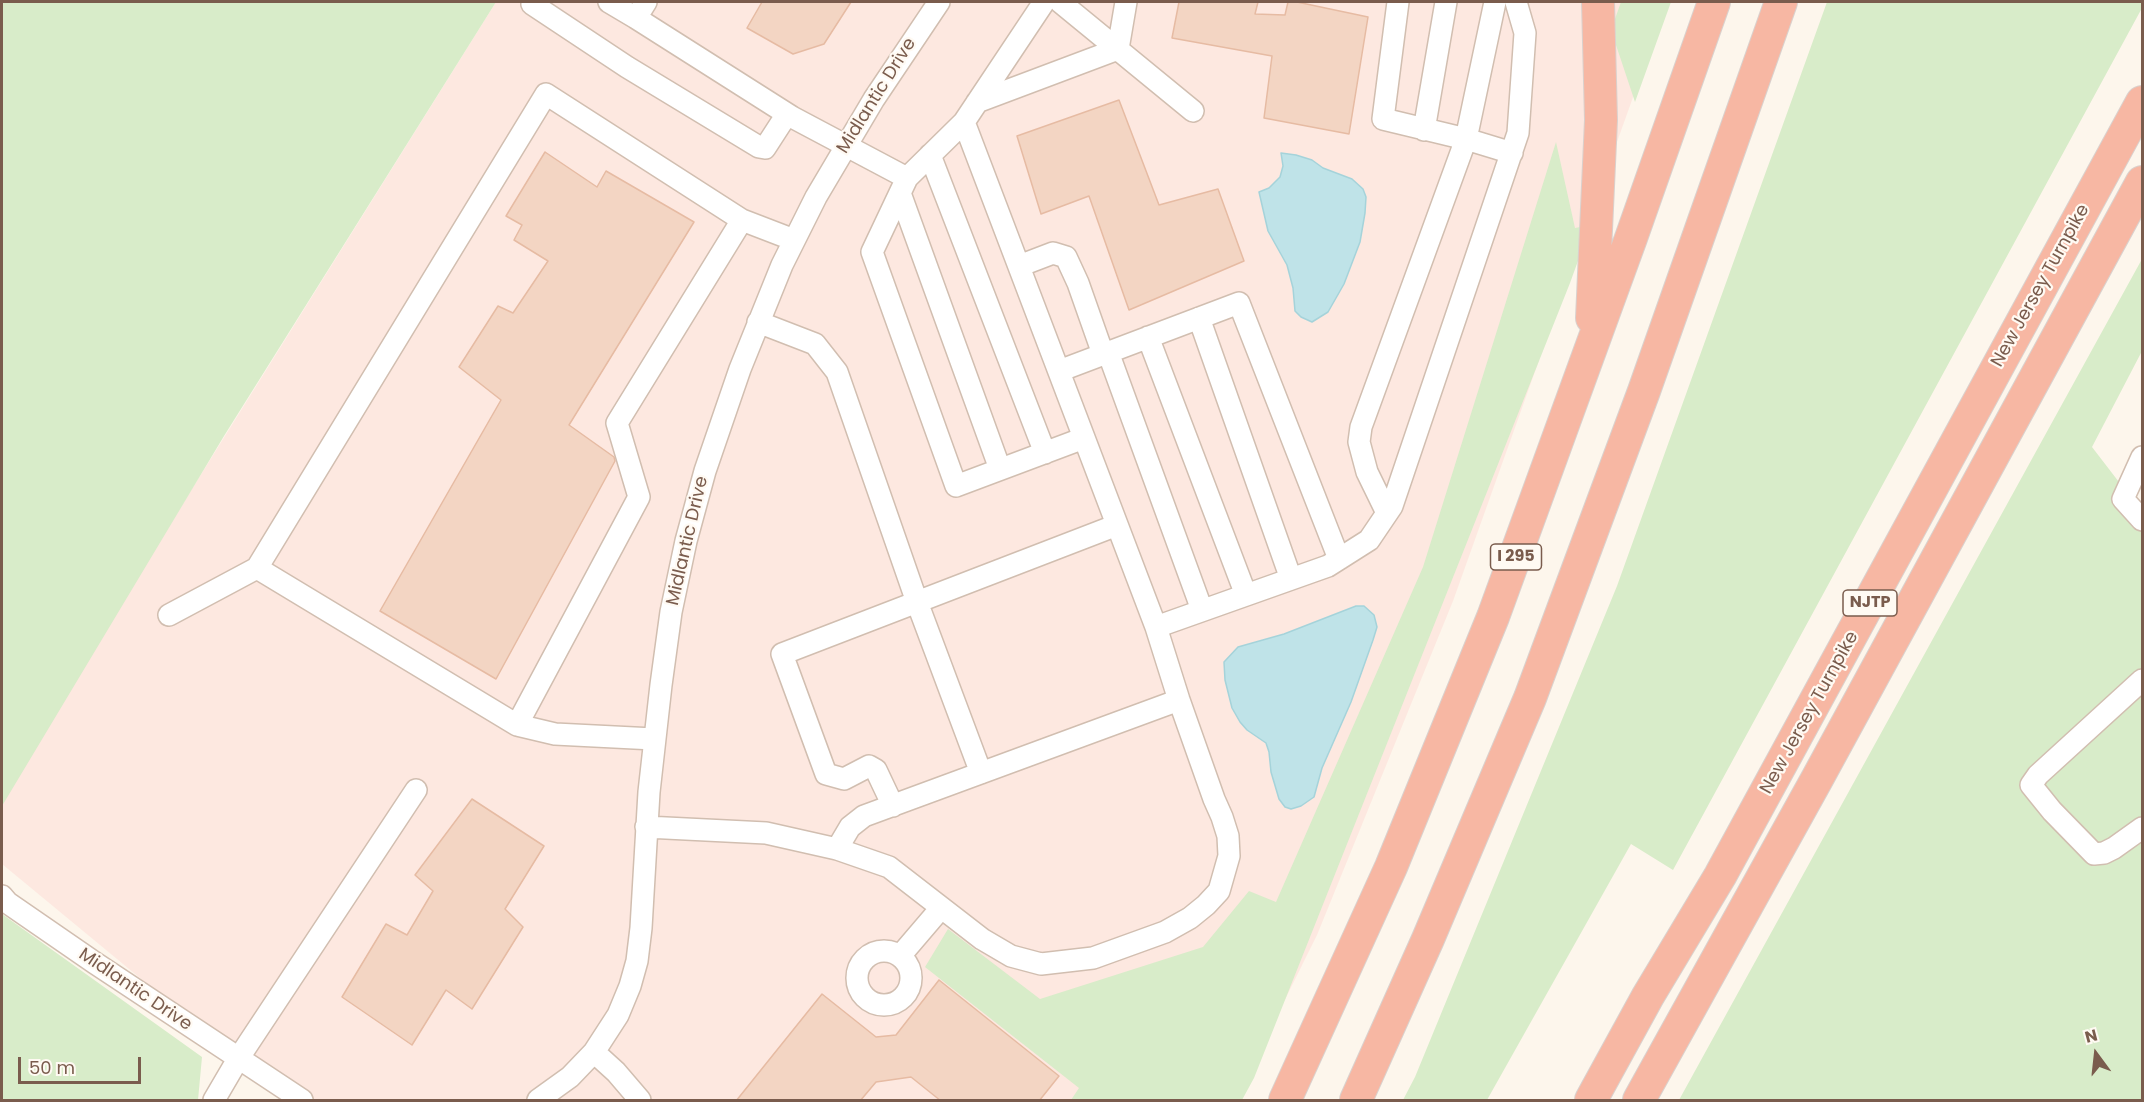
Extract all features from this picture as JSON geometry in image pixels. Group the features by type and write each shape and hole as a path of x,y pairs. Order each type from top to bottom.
{"highway":[{"path":"1591,351 1601,120 1598,2"},
{"name":"I 295","path":"1286,1101 1378,898 1443,743 1517,555 1714,2"},
{"path":"1356,1101 1424,949 1530,698 1644,391 1781,2"},
{"name":"New Jersey Turnpike","path":"1591,1101 1648,996 1726,866 2142,102"},
{"name":"New Jersey Turnpike","path":"1639,1101 2142,182"}],"street":[{"path":"533,2 532,4 627,68 759,147 765,148 787,114"},
{"path":"609,2 641,10 787,114 846,145 903,186 1000,469"},
{"name":"Midlantic Drive","path":"538,1101 570,1077 594,1052 625,1002 637,961 654,739 671,612 693,514 719,427 758,322 794,240 816,197 874,99 939,2"},
{"path":"1044,2 964,122 930,155 903,186 873,252 956,486 1084,438"},
{"path":"1060,2 1193,111"},
{"path":"1118,49 1126,2"},
{"path":"1398,2 1383,119 1466,139 1512,153"},
{"path":"1424,130 1446,2"},
{"path":"1387,513 1368,472 1359,441 1361,427 1466,139 1495,2"},
{"path":"1156,627 1328,566 1370,540 1392,506 1518,133 1525,33 1515,2"},
{"path":"977,102 1118,49"},
{"path":"169,615 256,568 546,94 742,220 794,240"},
{"path":"646,827 766,833 837,849 889,867 982,939 1011,956 1041,964 1093,958 1165,933 1206,905 1219,891 1229,855 1228,836 1179,700 1156,627 964,122"},
{"path":"930,155 1045,453"},
{"path":"517,725 639,497 617,423 742,220"},
{"path":"1019,266 1053,253 1066,257 1106,353 1202,610"},
{"path":"1059,371 1239,303 1339,559"},
{"path":"1199,318 1291,579"},
{"path":"758,322 815,344 837,372 917,602 981,773"},
{"path":"1148,337 1246,595"},
{"path":"2142,457 2122,499 2142,520"},
{"path":"893,806 876,770 869,766 844,779 826,774 782,654 1117,525"},
{"path":"256,568 517,725 555,734 654,739"},
{"path":"2142,680 2038,775 2031,785 2094,854 2114,849 2142,828"},
{"path":"837,849 857,820 1179,700"},
{"path":"214,1101 238,1059 416,790"},
{"name":"Midlantic Drive","path":"2,896 8,903 302,1101"},
{"path":"900,956 941,908"},
{"path":"594,1052 616,1072 640,1101"},
{"path":"1581,1101 1613,1061"}],"shaded area":[{"path":"496,2 1667,2 1453,601 1317,935 1235,1100 302,1100 238,1059 2,864 2,793"}],"green space":[{"path":"2,2 496,2 224,436 2,806"},
{"path":"1621,2 1671,2 1635,102 1611,30"},
{"path":"1827,2 2142,2 2142,8 1673,870 1631,844 1487,1100 1403,1100 1415,1077 1617,586"},
{"path":"1556,142 1575,228 1591,225 1254,1078 1242,1100 1071,1100 1079,1088 925,967 948,929 1040,999 1203,947 1249,891 1276,902 1423,567"},
{"path":"2142,259 2142,351 2092,447 2142,512 2142,1100 1679,1100"},
{"path":"2,914 202,1057 198,1100 2,1100"}],"water":[{"path":"1281,153 1312,160 1323,168 1352,179 1363,189 1366,197 1360,242 1344,284 1328,312 1312,322 1295,311 1293,288 1287,265 1268,231 1259,192 1269,188 1280,177 1283,166"},
{"path":"1356,606 1364,606 1374,615 1377,627 1373,640 1351,702 1322,768 1314,797 1301,806 1291,809 1285,807 1279,799 1266,743 1247,730 1232,708 1225,680 1224,662 1238,647 1284,634"}],"building":[{"path":"762,2 851,2 824,44 793,54 747,28"},
{"path":"1179,2 1258,2 1255,14 1285,15 1288,2 1297,2 1368,17 1349,134 1264,118 1272,56 1172,38"},
{"path":"1119,100 1159,205 1218,189 1244,261 1129,310 1089,196 1041,214 1017,136"},
{"path":"545,152 597,187 606,171 694,222 569,425 614,457 615,461 496,679 380,611 501,400 459,367 498,306 513,313 548,261 514,240 522,225 506,216"},
{"path":"472,799 544,846 505,909 523,927 472,1009 446,990 412,1045 342,997 386,924 407,935 433,891 415,875"},
{"path":"939,980 1059,1076 1039,1101 941,1101 911,1077 876,1082 860,1101 736,1101 822,994 876,1037 896,1035"}]}
